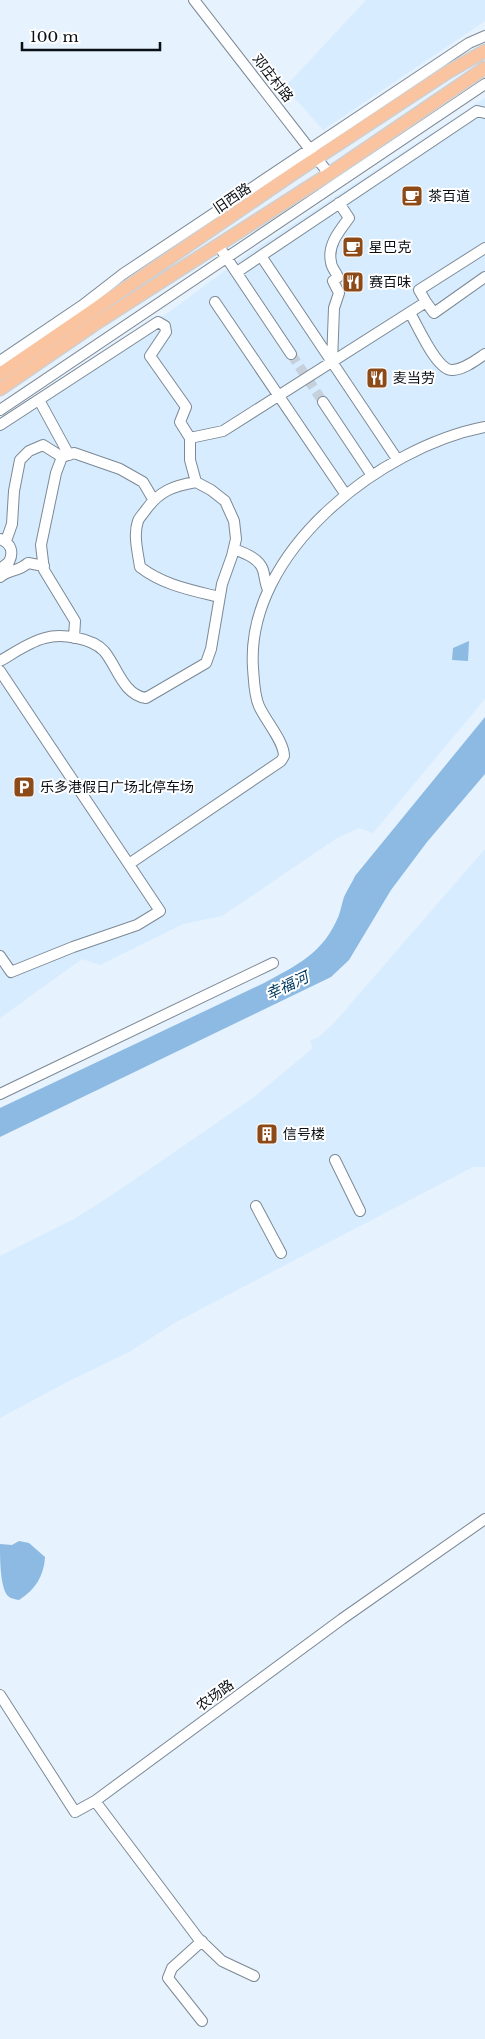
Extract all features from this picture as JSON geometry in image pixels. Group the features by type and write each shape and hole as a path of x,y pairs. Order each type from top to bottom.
{"main road":[{"name":"旧西路","path":"0,374 89,315 179,251 448,72 485,51"},
{"path":"0,389 95,324 329,174 485,68"}],"street":[{"name":"邓庄村路","path":"194,0 329,174"},
{"path":"0,360 83,305 123,274 310,148 469,43 485,36"},
{"path":"0,410 485,84"},
{"path":"237,272 476,111 485,113"},
{"path":"332,362 334,308 339,293 333,281 338,277 331,262 332,246 338,232 349,218 339,203"},
{"path":"218,245 291,354"},
{"path":"485,248 419,290 434,313 485,277"},
{"path":"262,256 397,459"},
{"path":"215,302 346,495"},
{"path":"190,438 223,431 426,302"},
{"path":"410,312 432,352 444,369 452,371 463,368 485,354"},
{"path":"0,425 158,322 165,326 166,332 150,356 186,407 180,422 190,438 190,460 196,482"},
{"path":"39,400 66,456"},
{"path":"323,402 371,474"},
{"path":"129,864 281,761 284,756 282,745 258,704 253,667 256,621 268,590 289,555 346,495 371,474 434,441 464,431 485,427"},
{"path":"1,572 12,557 10,547 3,540 12,524 14,491 20,460 29,451 43,445 66,456"},
{"path":"74,638 75,621 44,570 41,545 56,473 66,456 74,453 120,469 143,482 153,499"},
{"path":"0,661 46,637 87,640 103,650 128,688 138,697 146,698 206,663 211,649 219,597 236,539 234,522 225,501 211,490 196,482 181,485 167,490 153,499 138,520 136,544 140,567 152,576 171,585 219,597"},
{"path":"234,548 256,559 263,570 264,582 268,590"},
{"path":"1,572 20,570 28,563 44,566"},
{"path":"0,671 160,911 137,925 73,947 11,972 0,956"},
{"path":"0,1094 274,963"},
{"path":"335,1160 360,1211"},
{"path":"256,1206 281,1253"},
{"name":"农场路","path":"0,1695 74,1812 95,1800 342,1619 485,1518"},
{"path":"95,1800 202,1942 222,1961 254,1976"},
{"path":"202,1942 172,1968 168,1978 202,2021"}],"shaded area":[{"path":"366,0 485,0 485,21 323,130 285,87"},
{"path":"485,98 485,699 373,833 359,828 337,838 222,916 183,924 100,965 82,959 0,1018 0,422 172,310 246,255"},
{"path":"485,849 485,1167 473,1167 176,1322 129,1352 65,1383 0,1418 0,1256 74,1219 109,1197 253,1098 313,1048 310,1041 319,1037 334,1023"}],"water":[{"path":"469,641 468,661 452,660 453,648"},
{"name":"幸福河","path":"485,717 485,774 427,842 391,890 349,960 331,977 0,1137 0,1108 264,983 298,964 308,956 326,939 333,928 344,897 355,876"},
{"path":"19,1541 29,1543 45,1557 43,1570 38,1582 30,1592 19,1600 8,1596 5,1592 1,1572 0,1544 12,1545"}],"tunnel":[{"path":"291,354 323,402"}],"place":[{"name":"茶百道","path":"412,196"},
{"name":"星巴克","path":"353,247"},
{"name":"赛百味","path":"353,282"},
{"name":"麦当劳","path":"377,378"},
{"name":"乐多港假日广场北停车场","path":"24,787"},
{"name":"信号楼","path":"267,1134"}]}
